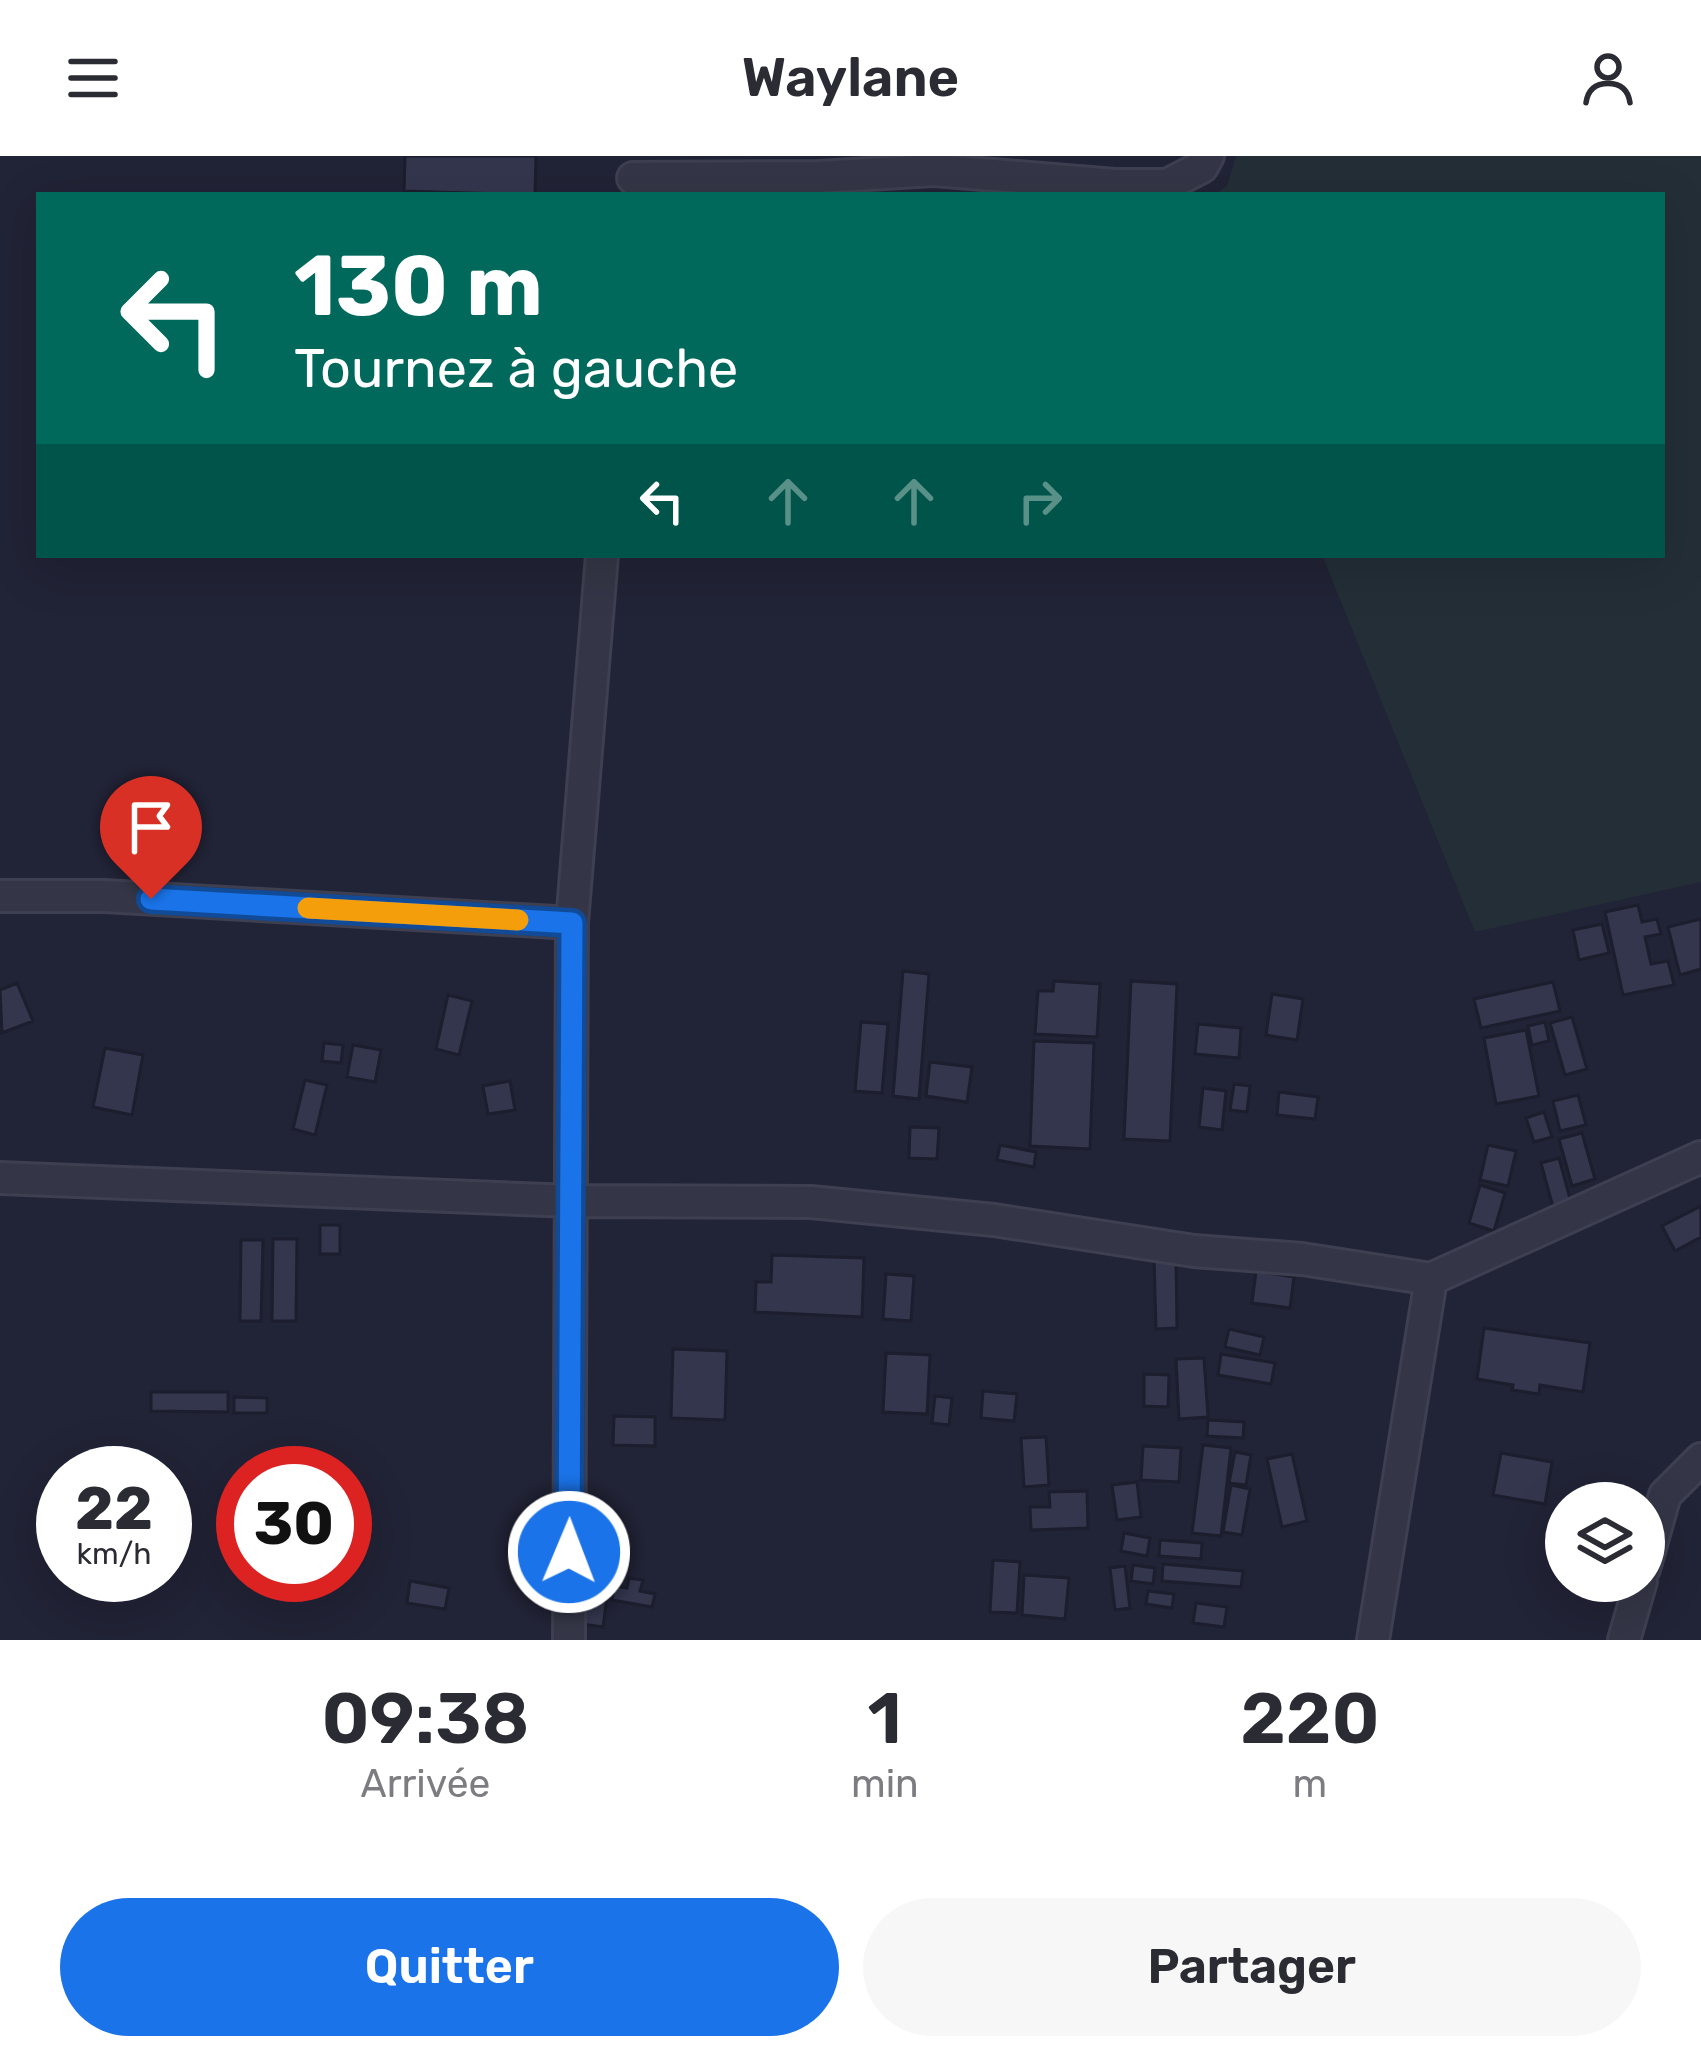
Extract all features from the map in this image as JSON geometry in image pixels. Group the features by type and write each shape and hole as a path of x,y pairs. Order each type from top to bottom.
{"street":[{"path":"633,176 819,177 934,170 1115,185 1167,184 1202,167 1208,156"},
{"path":"568,1640 572,923 602,558"},
{"path":"0,896 104,896 572,923"},
{"path":"0,1178 572,1201 811,1202 994,1220 1194,1251 1302,1259 1430,1279 1701,1157"},
{"path":"1373,1640 1430,1279"},
{"path":"1665,1495 1701,1459"},
{"path":"1624,1640 1635,1602"}],"shaded area":[{"path":"1236,156 1701,156 1701,882 1475,932 1323,558 1665,558 1665,192 1218,192 1227,186"}],"building":[{"path":"405,156 536,156 535,192 404,191"},
{"path":"1638,905 1642,922 1657,919 1661,934 1645,937 1651,964 1668,961 1674,985 1623,995 1605,912"},
{"path":"1701,919 1701,969 1680,975 1668,927"},
{"path":"1602,924 1609,953 1579,960 1573,930"},
{"path":"903,971 929,974 919,1099 893,1096"},
{"path":"1054,981 1100,984 1097,1037 1035,1034 1038,991 1053,991"},
{"path":"1131,981 1177,984 1170,1141 1124,1139"},
{"path":"1553,982 1560,1011 1481,1028 1474,999"},
{"path":"17,983 33,1021 2,1033 0,990"},
{"path":"1272,994 1303,999 1297,1040 1266,1035"},
{"path":"448,995 472,1001 459,1055 436,1049"},
{"path":"1572,1017 1587,1069 1565,1075 1550,1023"},
{"path":"861,1022 888,1024 882,1093 855,1091"},
{"path":"1545,1022 1549,1041 1532,1045 1528,1026"},
{"path":"1198,1024 1241,1028 1239,1058 1195,1054"},
{"path":"1526,1030 1539,1096 1496,1104 1484,1038"},
{"path":"1034,1041 1094,1043 1090,1149 1030,1146"},
{"path":"324,1043 343,1045 341,1063 322,1061"},
{"path":"353,1045 381,1050 375,1082 347,1077"},
{"path":"105,1048 143,1055 132,1115 93,1107"},
{"path":"930,1062 972,1067 967,1102 926,1096"},
{"path":"305,1080 327,1085 315,1135 293,1129"},
{"path":"510,1081 515,1110 488,1114 483,1086"},
{"path":"1234,1084 1250,1086 1247,1112 1230,1110"},
{"path":"1203,1088 1226,1091 1222,1130 1199,1127"},
{"path":"1279,1092 1318,1097 1315,1119 1277,1115"},
{"path":"1578,1095 1586,1125 1560,1131 1553,1101"},
{"path":"1544,1112 1552,1137 1534,1142 1526,1118"},
{"path":"910,1127 939,1128 937,1159 909,1158"},
{"path":"1582,1133 1595,1179 1572,1186 1559,1139"},
{"path":"1000,1145 1036,1152 1034,1167 997,1160"},
{"path":"1488,1145 1516,1151 1508,1186 1480,1180"},
{"path":"1559,1158 1572,1206 1554,1211 1541,1163"},
{"path":"1480,1185 1505,1193 1494,1231 1469,1223"},
{"path":"1701,1206 1701,1237 1675,1251 1662,1226"},
{"path":"320,1225 340,1225 340,1254 320,1254"},
{"path":"273,1239 297,1239 296,1321 272,1321"},
{"path":"241,1240 263,1240 261,1321 240,1321"},
{"path":"772,1255 864,1258 862,1317 755,1312 756,1282 771,1282"},
{"path":"1154,1258 1176,1258 1177,1328 1156,1329"},
{"path":"1256,1271 1294,1277 1290,1308 1252,1303"},
{"path":"886,1274 914,1276 911,1321 883,1319"},
{"path":"1484,1328 1590,1343 1583,1392 1540,1385 1539,1394 1477,1379"},
{"path":"1229,1329 1264,1337 1260,1355 1225,1347"},
{"path":"673,1349 727,1351 725,1420 671,1418"},
{"path":"886,1353 930,1355 927,1414 883,1412"},
{"path":"1221,1354 1275,1363 1271,1384 1218,1375"},
{"path":"1204,1358 1208,1417 1179,1419 1176,1359"},
{"path":"1144,1374 1169,1375 1168,1407 1144,1406"},
{"path":"983,1391 1017,1394 1014,1421 981,1418"},
{"path":"151,1392 228,1392 228,1412 151,1411"},
{"path":"935,1396 952,1398 949,1425 932,1423"},
{"path":"234,1397 267,1398 267,1413 234,1413"},
{"path":"614,1416 655,1417 655,1446 613,1445"},
{"path":"1208,1420 1244,1422 1243,1438 1207,1436"},
{"path":"1046,1437 1049,1485 1024,1487 1021,1438"},
{"path":"1203,1445 1231,1448 1221,1536 1192,1533"},
{"path":"1143,1446 1181,1448 1179,1482 1141,1480"},
{"path":"1235,1452 1251,1455 1246,1485 1229,1483"},
{"path":"1501,1453 1552,1462 1545,1482 1545,1504 1493,1495"},
{"path":"1292,1454 1307,1521 1282,1527 1267,1459"},
{"path":"1137,1482 1141,1517 1117,1520 1112,1485"},
{"path":"1231,1485 1250,1489 1242,1535 1223,1532"},
{"path":"1087,1491 1088,1528 1031,1530 1030,1507 1050,1507 1049,1492"},
{"path":"1124,1533 1150,1538 1147,1556 1121,1551"},
{"path":"1160,1540 1202,1543 1201,1559 1159,1556"},
{"path":"993,1560 1020,1562 1017,1613 990,1612"},
{"path":"1163,1564 1243,1571 1241,1587 1162,1581"},
{"path":"1133,1565 1155,1568 1153,1584 1131,1581"},
{"path":"1125,1566 1130,1608 1115,1610 1110,1568"},
{"path":"1024,1575 1069,1578 1065,1619 1022,1615"},
{"path":"629,1578 643,1580 640,1591 655,1594 652,1607 612,1600 614,1586 627,1588"},
{"path":"410,1581 449,1588 445,1609 407,1603"},
{"path":"1148,1591 1174,1594 1172,1608 1146,1604"},
{"path":"587,1594 607,1597 603,1627 582,1624"},
{"path":"1196,1603 1227,1607 1224,1627 1193,1623"}],"slow traffic":[{"path":"308,908 518,920"}],"route":[{"path":"151,899 572,923 569,1552"}]}
